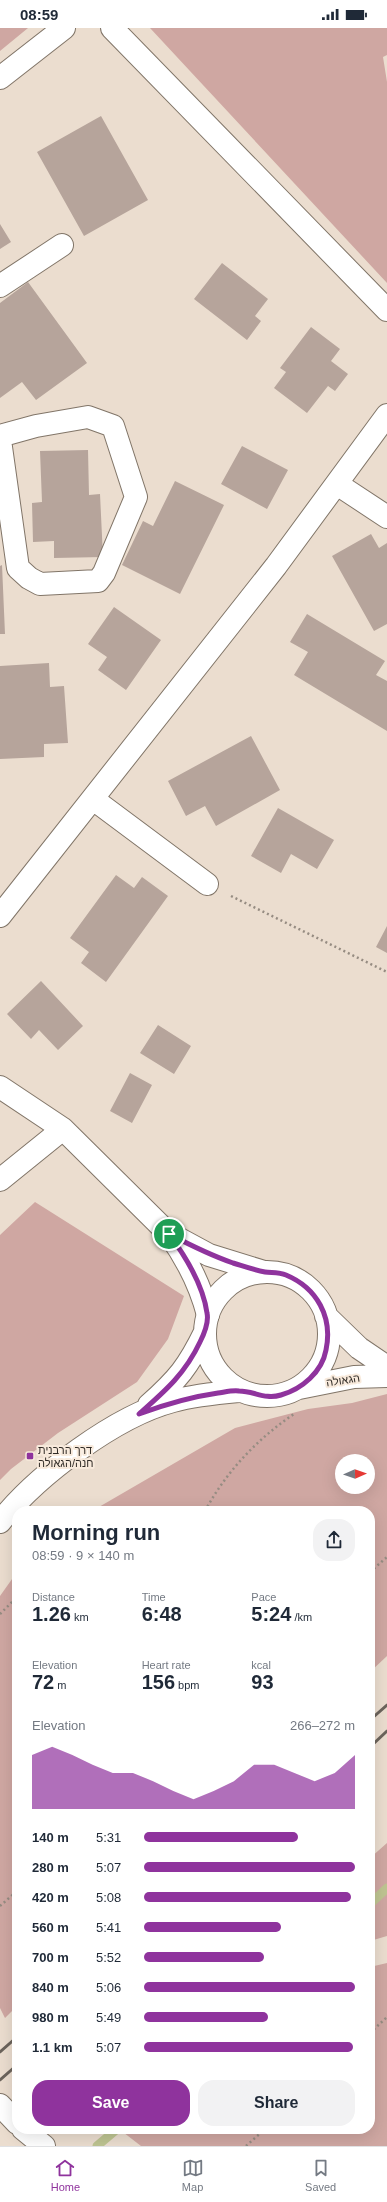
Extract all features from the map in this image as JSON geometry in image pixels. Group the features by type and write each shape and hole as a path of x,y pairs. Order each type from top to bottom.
{"street":[{"path":"0,78 64,28"},
{"path":"112,28 387,310"},
{"path":"0,286 62,245"},
{"path":"0,916 272,571 338,484 387,415"},
{"path":"0,436 36,426 88,417 113,426 136,497 104,573 98,581 40,584 29,578 18,568 0,440"},
{"path":"338,484 387,518"},
{"path":"93,799 208,884"},
{"path":"0,1087 63,1129 169,1234 181,1250 202,1290 206,1323 206,1346 218,1372 228,1383 240,1390 260,1396 280,1395 299,1388 314,1374 325,1357 329,1336 326,1316 317,1298 302,1283 284,1274 264,1272 209,1255 169,1234"},
{"path":"0,1180 63,1129"},
{"path":"139,1414 174,1383 190,1363 217,1298 229,1285 246,1276 264,1272"},
{"path":"326,1316 359,1348 387,1367"},
{"name":"הגאולה","path":"299,1388 354,1377 387,1376"},
{"path":"16,1506 53,1470 110,1430 139,1414 172,1401 240,1390"},
{"path":"0,1522 12,1510"},
{"path":"0,2105 12,2118"},
{"path":"29,2134 44,2146"}],"path":[{"path":"208,884 387,972"},
{"path":"208,1506 230,1472 270,1430 295,1413"},
{"path":"375,1568 387,1557"},
{"path":"0,1614 12,1602"},
{"path":"0,1906 12,1895"},
{"path":"375,2028 387,2017"},
{"path":"246,2146 259,2134"}],"shaded area":[{"path":"0,28 28,28 0,51"},
{"path":"150,28 387,28 387,55 383,57 387,82 387,283"},
{"path":"35,1202 184,1296 168,1339 137,1382 58,1433 11,1469 0,1480 0,1235"},
{"path":"387,1394 387,1656 375,1667 375,1506 101,1506 235,1428 308,1409 352,1403"},
{"path":"12,1579 12,2011 5,2018 0,2008 0,1596"},
{"path":"387,1843 387,1936 375,1940 375,1854"},
{"path":"387,1963 387,2146 141,2146 125,2134 375,2134 375,1966"}],"building":[{"path":"101,116 148,200 84,236 37,152"},
{"path":"0,224 11,242 0,249"},
{"path":"222,263 268,299 255,316 261,321 247,340 194,299"},
{"path":"28,282 87,363 36,400 22,382 0,398 0,303"},
{"path":"311,327 340,349 331,361 348,374 335,391 328,386 307,413 274,388 286,372 280,368"},
{"path":"242,446 288,470 267,509 221,484"},
{"path":"88,450 89,495 100,494 103,557 54,558 54,541 33,542 32,503 42,502 40,451"},
{"path":"175,481 224,505 180,594 122,565 143,521 153,526"},
{"path":"371,534 379,548 387,543 387,624 374,631 332,556"},
{"path":"2,565 5,634 0,634 0,566"},
{"path":"114,607 161,640 126,690 98,670 107,657 88,644"},
{"path":"307,614 385,661 376,675 387,681 387,731 294,675 308,652 290,642"},
{"path":"49,663 50,687 64,686 68,743 44,744 44,757 0,759 0,666"},
{"path":"251,736 280,790 216,826 205,806 186,816 168,781"},
{"path":"278,808 334,840 317,869 291,854 281,873 251,856"},
{"path":"116,875 134,888 142,877 168,896 106,982 81,963 89,952 70,938"},
{"path":"387,926 387,953 376,947"},
{"path":"41,981 83,1026 58,1050 39,1030 31,1039 7,1014"},
{"path":"158,1025 191,1046 174,1074 140,1053"},
{"path":"130,1073 152,1085 132,1123 110,1111"}],"waterway":[{"path":"375,1899 387,1888"},
{"path":"97,2146 111,2134"}],"railway":[{"path":"375,1716 387,1705"},
{"path":"375,1742 387,1731"},
{"path":"0,2052 12,2041"},
{"path":"0,2080 12,2069"}],"place":[{"name":"דרך הרבנית חנה/הגאולה","path":"30,1456"}],"route":[{"path":"169,1234 209,1255 264,1272 284,1274 302,1283 317,1298 326,1316 329,1336 325,1357 314,1374 299,1388 280,1395 260,1396 240,1390 172,1401 139,1414 174,1383 190,1363 205,1332 208,1315 202,1290 181,1250 169,1234"}]}
